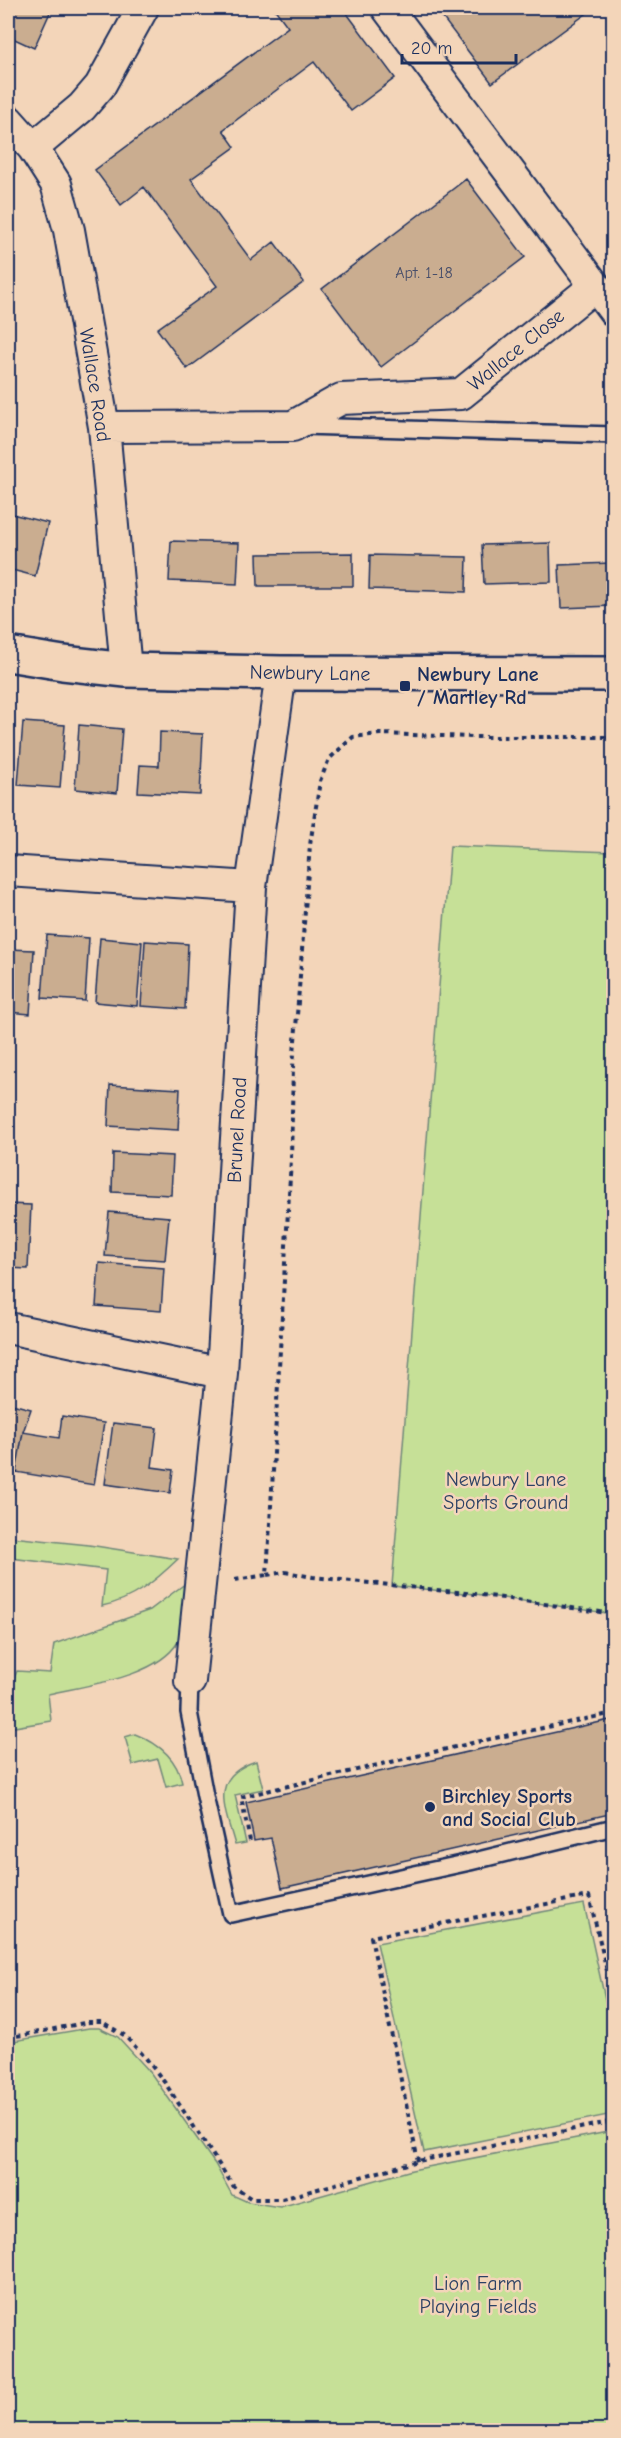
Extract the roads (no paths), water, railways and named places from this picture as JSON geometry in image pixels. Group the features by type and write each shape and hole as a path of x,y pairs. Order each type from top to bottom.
{"street":[{"path":"33,148 82,107 100,86 143,8"},
{"path":"387,8 614,311"},
{"name":"Wallace Road","path":"8,120 33,148 56,184 69,230 104,428 126,670"},
{"name":"Wallace Close","path":"104,428 293,426 341,399 460,394 595,286"},
{"name":"Newbury Lane","path":"8,654 126,670 614,674"},
{"name":"Brunel Road","path":"190,1681 222,1373 251,887 281,673"},
{"path":"8,871 251,887"},
{"path":"8,1328 222,1373"}],"lane":[{"name":"Wallace Close","path":"293,426 614,435"},
{"path":"190,1681 189,1712 231,1914 470,1862 614,1827"}],"place":[{"name":"Newbury Lane / Martley Rd","path":"405,686"},
{"name":"Birchley Sports and Social Club","path":"430,1807"}],"park label":[{"name":"Newbury Lane Sports Ground","path":"506,1490"},
{"name":"Lion Farm Playing Fields","path":"478,2294"}]}
